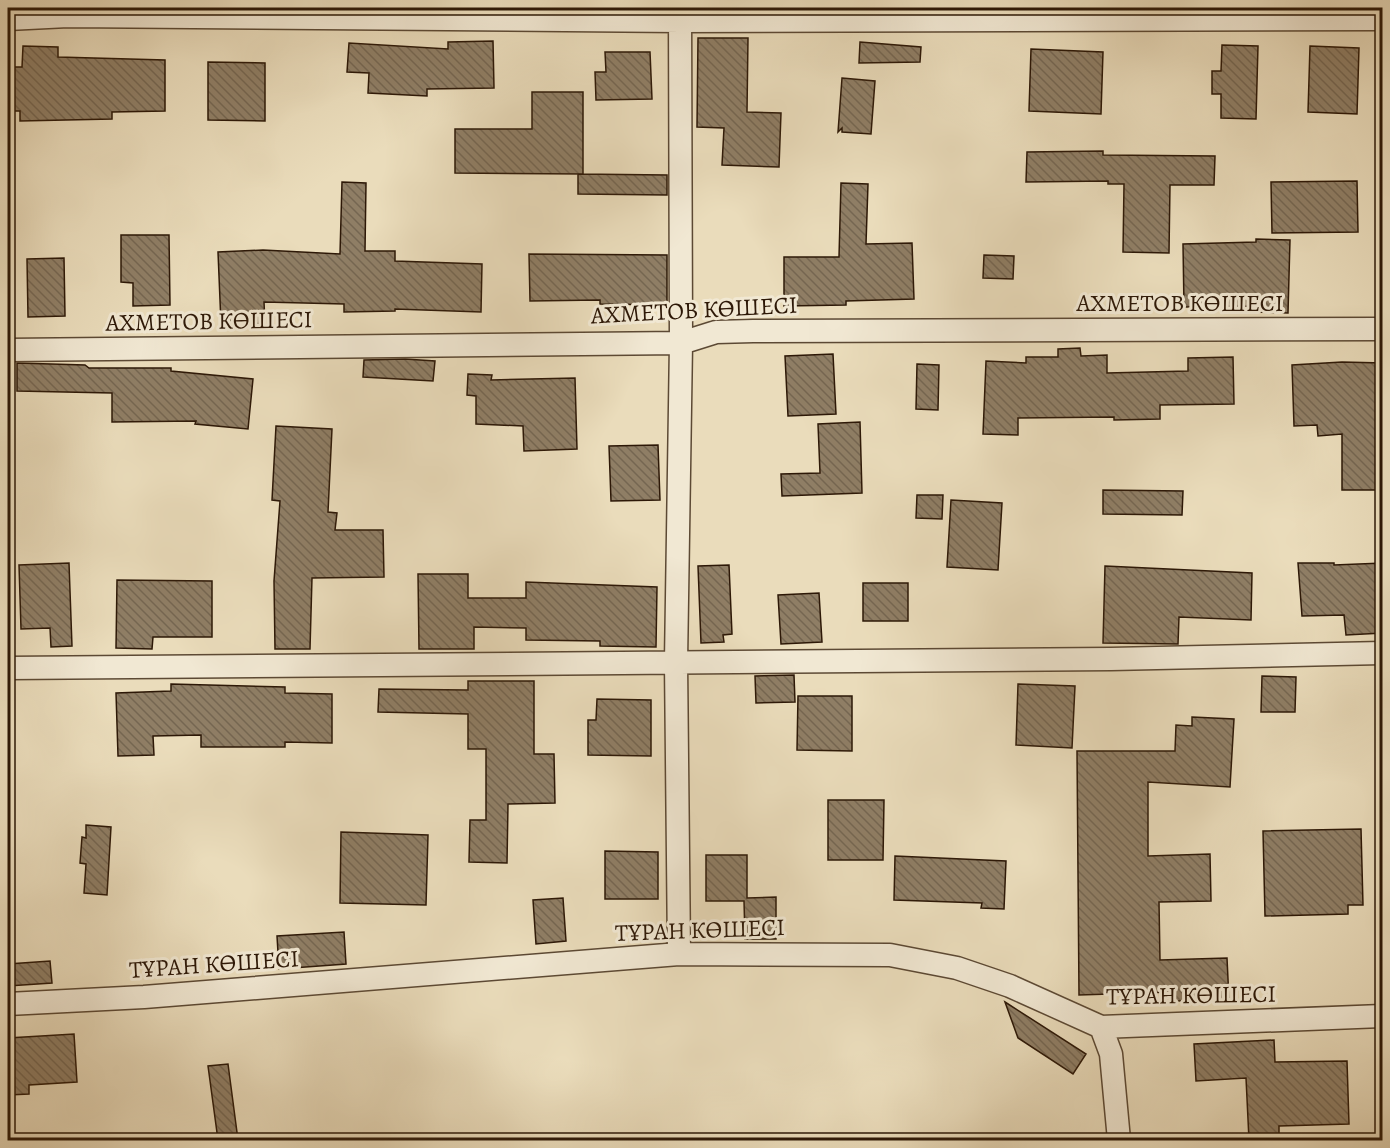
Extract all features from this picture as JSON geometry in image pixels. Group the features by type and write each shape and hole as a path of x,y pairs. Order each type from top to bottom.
{"street":[{"path":"679,954 676,662 681,343 680,14"},
{"path":"8,19 68,16 680,14 1383,19"},
{"name":"АХМЕТОВ КӨШЕСІ","path":"8,350 681,343 716,332 1383,329"},
{"path":"8,668 1171,658 1383,653"},
{"name":"ТҰРАН КӨШЕСІ","path":"8,1004 144,997 679,954 890,955 957,968 1000,982 1101,1027 1383,1016"},
{"path":"1101,1027 1111,1054 1119,1140"}],"building":[{"path":"698,38 748,38 747,112 781,113 779,167 722,165 724,128 697,127"},
{"path":"493,41 494,88 427,89 427,96 368,93 369,73 347,72 349,43 448,49 448,42"},
{"path":"860,42 921,47 920,62 859,63"},
{"path":"1222,45 1258,46 1256,119 1221,118 1221,94 1212,94 1212,71 1221,71"},
{"path":"23,46 58,47 58,57 165,60 165,111 112,112 112,119 20,121 20,111 8,111 8,67 22,67"},
{"path":"1310,46 1359,48 1357,114 1308,112"},
{"path":"1031,49 1103,52 1101,114 1029,111"},
{"path":"605,52 650,52 652,99 596,100 595,72 606,72"},
{"path":"208,62 265,63 265,121 208,120"},
{"path":"842,78 875,81 871,134 842,132 842,128 838,132"},
{"path":"532,92 583,92 583,174 455,173 455,129 532,129"},
{"path":"1103,151 1103,155 1215,156 1214,185 1170,185 1169,253 1123,252 1124,184 1108,184 1108,181 1026,182 1027,152"},
{"path":"578,174 667,175 667,195 578,194"},
{"path":"1357,181 1358,232 1272,233 1271,182"},
{"path":"342,182 366,183 365,251 395,251 395,261 482,264 481,312 395,309 395,311 344,312 344,304 264,302 265,323 221,324 218,252 263,250 340,254"},
{"path":"841,183 868,184 866,244 912,243 914,299 846,301 846,305 784,306 784,257 839,257"},
{"path":"121,235 169,235 170,305 133,306 133,283 121,282"},
{"path":"1256,239 1290,240 1288,313 1255,312 1255,306 1184,307 1183,244 1256,242"},
{"path":"529,254 667,255 667,305 600,304 600,300 530,301"},
{"path":"984,255 1014,256 1013,279 983,278"},
{"path":"64,258 65,316 28,317 27,259"},
{"path":"1080,348 1081,356 1107,355 1107,373 1188,371 1188,358 1233,357 1234,404 1160,405 1160,419 1018,418 1018,435 983,434 986,361 1026,363 1026,357 1058,357 1058,349"},
{"path":"833,354 836,414 788,416 785,356"},
{"path":"364,360 435,361 433,381 363,377"},
{"path":"1342,362 1383,363 1383,490 1342,490 1342,434 1318,436 1317,425 1294,426 1292,365"},
{"path":"17,363 85,365 89,368 171,368 171,371 253,379 248,429 195,424 196,421 112,422 112,393 17,391"},
{"path":"917,364 939,365 938,410 916,409"},
{"path":"468,374 492,375 491,380 575,378 577,449 524,451 523,426 476,424 476,396 467,395"},
{"path":"860,422 862,493 782,496 781,474 820,473 818,424"},
{"path":"276,426 332,429 328,512 337,513 335,530 383,530 384,577 312,578 310,649 275,649 274,581 280,501 272,500"},
{"path":"658,445 660,500 611,501 609,446"},
{"path":"1103,490 1183,491 1182,515 1103,514"},
{"path":"917,495 943,495 942,519 916,518"},
{"path":"951,500 1002,503 998,570 947,567"},
{"path":"69,563 72,646 51,647 50,628 21,629 19,565"},
{"path":"1298,563 1334,563 1334,565 1383,563 1383,633 1346,635 1344,615 1302,616"},
{"path":"729,565 732,634 723,635 724,642 701,643 698,566"},
{"path":"1105,566 1252,573 1251,620 1179,617 1178,644 1103,643"},
{"path":"418,574 468,574 468,598 526,598 526,582 657,587 656,647 600,646 600,641 526,640 526,628 474,627 474,649 419,649"},
{"path":"117,580 212,581 212,637 153,637 152,649 116,648"},
{"path":"863,583 908,583 908,621 863,621"},
{"path":"819,593 822,642 781,644 778,595"},
{"path":"794,675 795,702 756,703 755,676"},
{"path":"1262,676 1296,677 1295,712 1261,712"},
{"path":"468,681 534,681 534,754 554,754 555,803 508,804 507,863 469,862 470,820 486,820 486,749 468,749 468,714 378,712 379,689 468,690"},
{"path":"171,684 285,687 285,693 332,694 332,743 285,742 285,747 201,747 201,735 153,736 154,755 118,756 116,693 171,691"},
{"path":"1018,684 1075,686 1072,748 1016,745"},
{"path":"798,696 852,696 852,751 797,750"},
{"path":"597,699 651,700 651,756 588,755 588,720 596,720"},
{"path":"1192,717 1234,719 1230,787 1148,782 1148,856 1210,854 1211,901 1159,902 1160,960 1227,958 1229,1000 1175,1001 1174,992 1079,995 1077,751 1175,751 1176,725 1192,726"},
{"path":"828,800 884,800 883,860 828,860"},
{"path":"86,825 111,827 107,895 84,893 86,864 80,863 82,837 86,838"},
{"path":"1361,829 1363,905 1348,905 1348,914 1265,916 1263,831"},
{"path":"341,832 428,835 426,905 340,903"},
{"path":"605,851 658,852 658,899 605,899"},
{"path":"706,855 747,855 747,898 776,897 776,939 745,939 744,901 706,901"},
{"path":"895,856 1006,861 1004,909 981,908 982,903 894,900"},
{"path":"563,898 566,941 536,944 533,900"},
{"path":"344,932 346,964 279,969 277,936"},
{"path":"50,961 52,983 8,986 8,964"},
{"path":"1005,1002 1086,1054 1073,1074 1018,1038"},
{"path":"74,1034 77,1082 29,1085 29,1094 8,1095 8,1038"},
{"path":"1274,1040 1275,1062 1347,1061 1349,1124 1279,1126 1279,1140 1249,1140 1246,1078 1196,1081 1194,1044"},
{"path":"228,1064 238,1140 218,1140 208,1066"}]}
